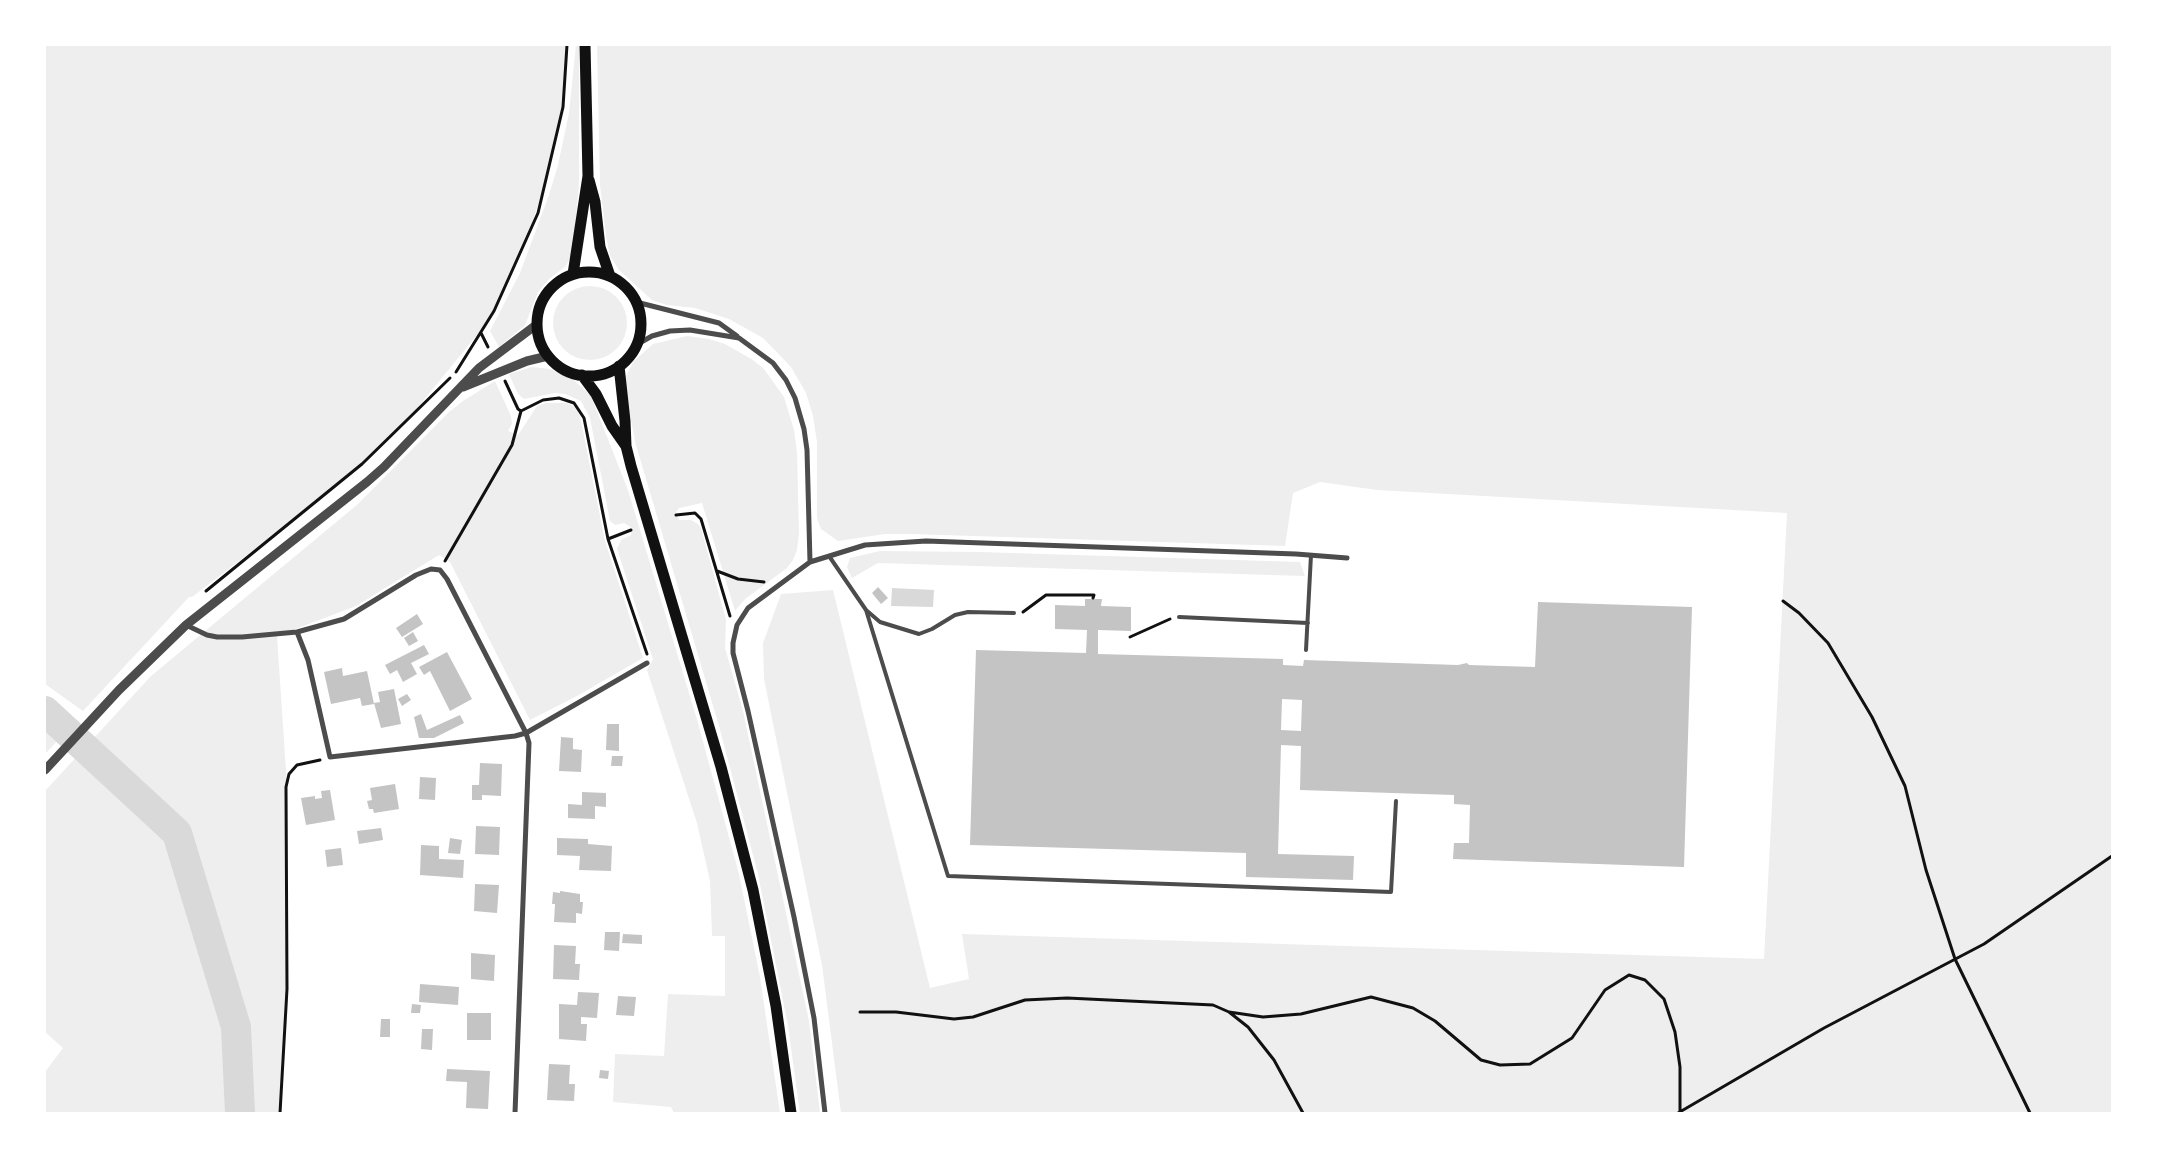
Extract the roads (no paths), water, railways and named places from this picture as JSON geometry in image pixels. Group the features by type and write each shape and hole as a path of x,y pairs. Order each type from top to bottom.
{"main road":[{"path":"573,274 588,176 585,45"},
{"path":"588,176 595,202 600,247 610,276"},
{"path":"598,272 610,276 625,287 636,302 641,324 636,345 626,360 619,366 601,374 582,375 563,369 548,356 542,347 536,325 538,312 546,293 561,279 573,274 598,272"},
{"path":"619,366 626,446 721,767 753,890 776,1006 791,1113"},
{"path":"582,375 596,394 612,426 626,446"}],"street":[{"path":"636,302 719,323 773,363 786,380 795,398 804,429 807,450 810,562"},
{"path":"45,770 111,699 186,625 373,477 480,368 536,325"},
{"path":"636,345 652,336 670,331 690,330 739,338"},
{"path":"461,388 527,361 548,356"},
{"path":"825,1113 814,1018 805,972 748,711 733,653 734,634 737,625 748,608 810,562 865,545 926,541 1311,555 1347,558"},
{"path":"186,625 197,631 217,637 242,637 297,632 344,619 416,575 431,569 440,570 526,733 529,756 515,1113"},
{"path":"297,632 308,660 330,757 515,736 526,733 647,664"}],"lane":[{"path":"1306,650 1311,555"},
{"path":"829,556 866,610 880,622 919,634 932,629 955,615 968,612 1014,613"},
{"path":"866,610 948,876 1391,892 1396,801"},
{"path":"1179,617 1308,623"}],"waterway":[{"path":"45,711 177,833 236,1027 240,1113"}]}
